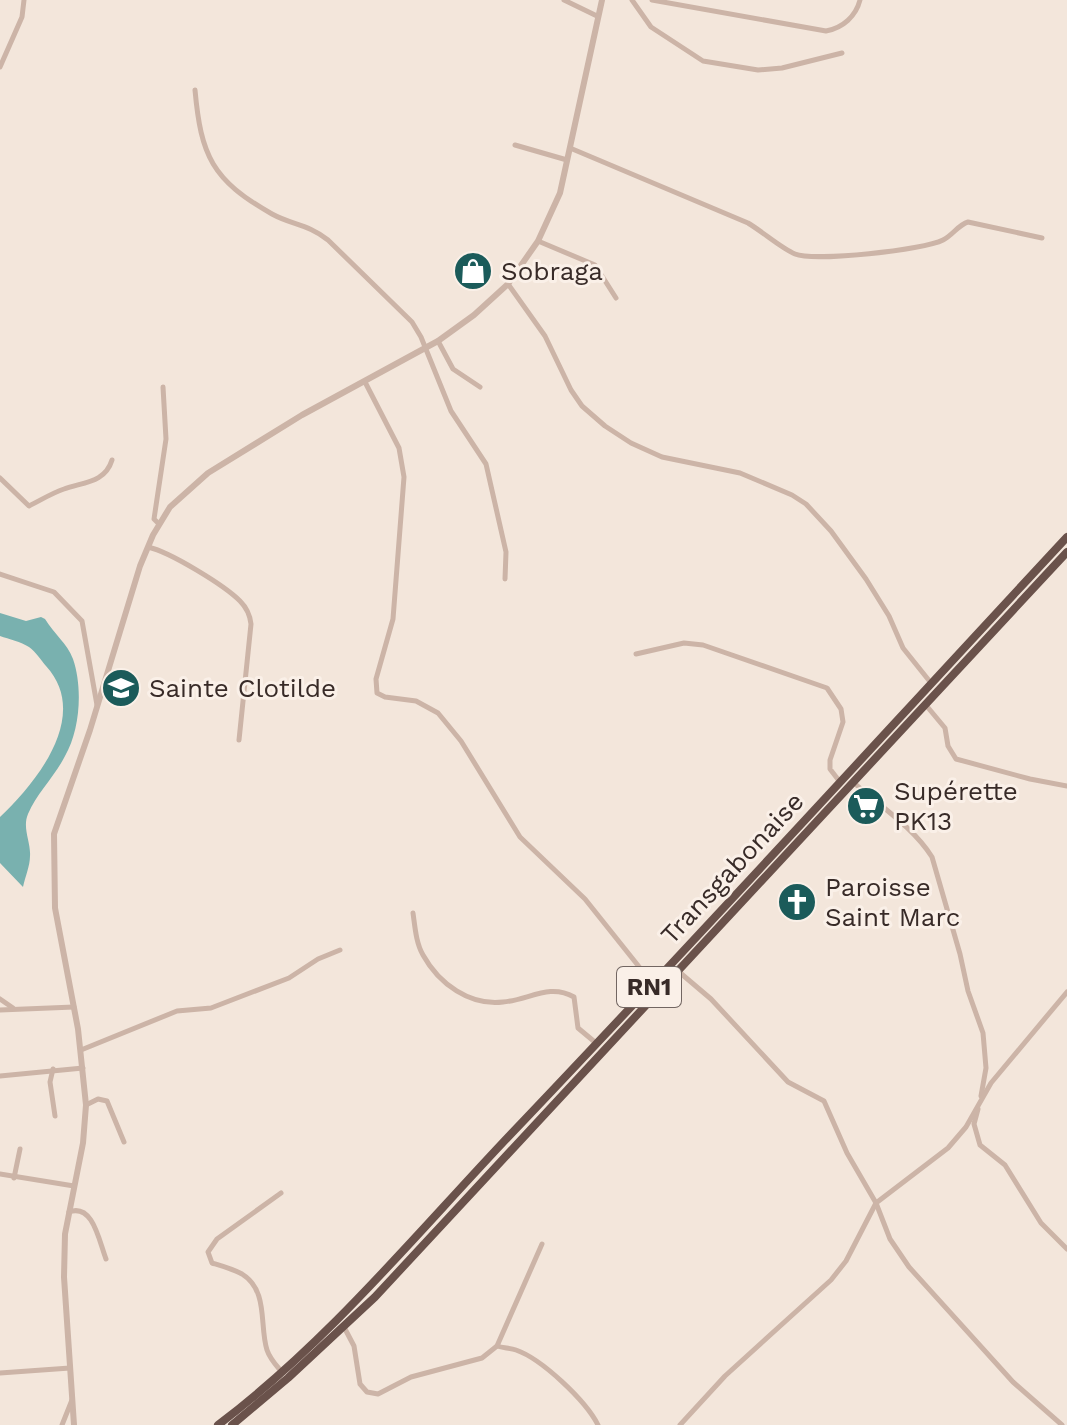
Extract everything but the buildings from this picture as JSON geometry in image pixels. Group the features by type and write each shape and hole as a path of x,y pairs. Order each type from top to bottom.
{"highway":[{"name":"Transgabonaise","path":"218,1425 281,1371 376,1281 427,1222 1067,537"},
{"name":"Transgabonaise","path":"232,1425 344,1327 1067,552"}],"street":[{"path":"0,67 22,17 24,0"},
{"path":"564,0 597,16"},
{"path":"74,1425 64,1266 68,1212 83,1143 86,1105 84,1068 55,908 52,882 54,834 97,706 125,608 159,524 177,500 208,473 302,415 438,341 474,315 508,284 538,241 552,213 570,148 602,0"},
{"path":"632,0 651,27 703,61 758,70 782,68 842,53"},
{"path":"652,0 826,31 837,29 848,21 860,0"},
{"path":"195,90 204,147 217,173 274,215 313,229 328,240 412,322 451,411 486,464 506,552 505,579"},
{"path":"515,145 567,160"},
{"path":"570,148 748,223 785,248 806,257 904,250 943,241 960,225 968,222 1042,238"},
{"path":"538,241 595,265 616,298"},
{"path":"508,284 545,336 571,390 582,406 605,426 631,443 662,457 740,473 806,504 831,531 866,579 889,616 903,648 931,683"},
{"path":"438,341 453,369 480,387"},
{"path":"365,382 399,448 404,477 394,573 393,619 376,679 377,693 416,701 438,713 461,741 520,837 585,899 652,983"},
{"path":"159,524 154,519 166,439 163,387"},
{"path":"0,478 29,506 63,489 99,479 112,460"},
{"path":"148,547 166,553 238,599 250,617 239,740"},
{"path":"0,574 54,592 82,621 97,706"},
{"path":"636,654 684,643 703,645 827,688 841,709 843,722 830,760 830,769 840,782"},
{"path":"925,704 945,728 948,746 956,759 1067,786"},
{"path":"853,782 902,824 932,857 968,991 983,1033 986,1068 974,1124 980,1145 1005,1165 1041,1223 1067,1249"},
{"path":"413,913 423,954 460,993 469,999 504,1002 541,992 565,991 574,997 578,1028 597,1043"},
{"path":"81,1050 177,1011 211,1008 289,978 318,959 340,950"},
{"path":"678,971 711,999 788,1082 824,1101 847,1153 876,1203 890,1239 927,1290 1013,1382 1062,1425"},
{"path":"680,1425 725,1376 831,1280 846,1261 876,1203 948,1148 966,1127 991,1083 1067,992"},
{"path":"0,999 13,1008"},
{"path":"0,1010 74,1007"},
{"path":"0,1076 84,1068"},
{"path":"53,1069 50,1082 55,1116"},
{"path":"86,1105 98,1099 107,1101 124,1142"},
{"path":"14,1178 20,1149"},
{"path":"0,1174 74,1186"},
{"path":"281,1193 217,1239 208,1252 212,1263 240,1273 249,1280 265,1314 266,1348 281,1371"},
{"path":"68,1212 83,1210 89,1217 106,1259"},
{"path":"344,1327 354,1346 360,1384 367,1392 378,1394 411,1377 482,1358 497,1346 542,1244"},
{"path":"497,1346 520,1352 545,1369 586,1407 598,1425"},
{"path":"0,1373 70,1368"},
{"path":"62,1425 72,1399"}],"water":[{"path":"0,613 26,621 41,617 45,619 70,653 78,683 77,722 70,746 26,819 30,856 23,887 0,863 0,817 43,767 61,726 63,705 58,685 32,649 0,636"}],"place":[{"name":"Sobraga","path":"473,271"},
{"name":"Sainte Clotilde","path":"121,688"},
{"name":"Supérette PK13","path":"866,806"},
{"name":"Paroisse Saint Marc","path":"797,902"}]}
